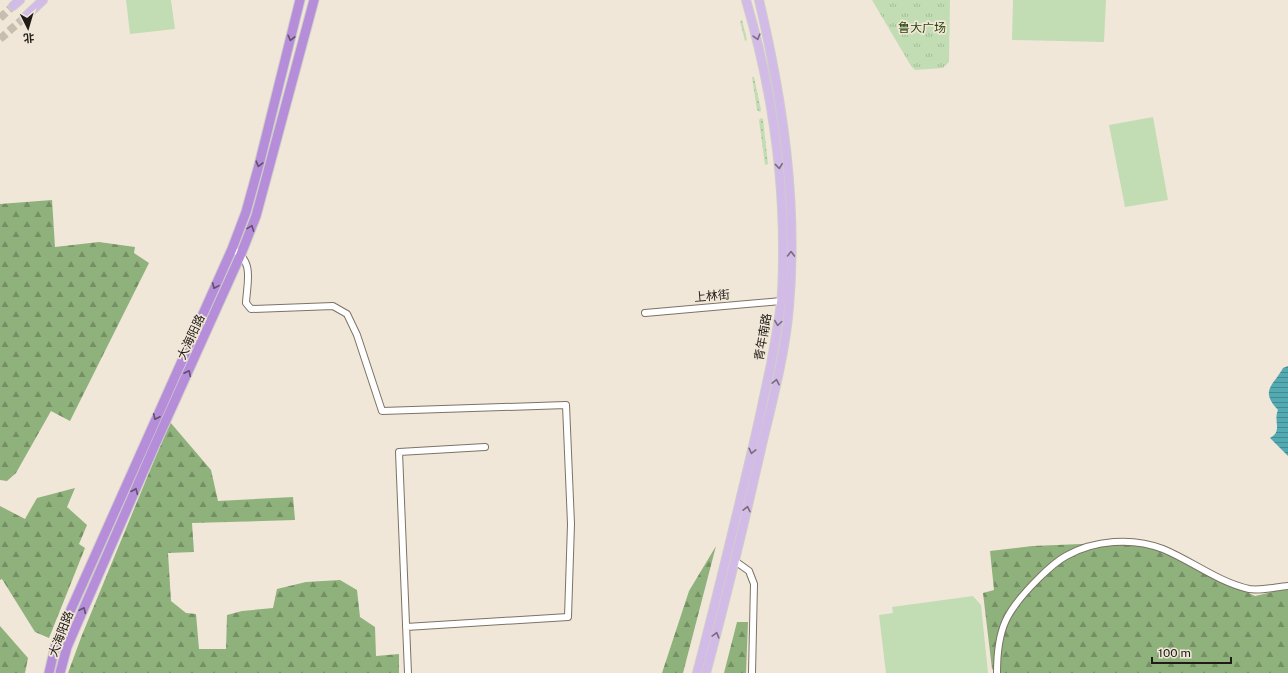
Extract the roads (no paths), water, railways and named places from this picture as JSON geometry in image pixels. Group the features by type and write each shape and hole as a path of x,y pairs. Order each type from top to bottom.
{"highway":[{"name":"大海阳路","path":"49,673 56,643 144,442 232,250 246,212 259,165 300,0"},
{"name":"大海阳路","path":"60,673 67,646 162,429 207,332 256,216 314,0"}],"main road":[{"path":"13,6 20,0"},
{"path":"24,18 43,0"},
{"name":"青年南路","path":"697,673 761,417 781,301 782,215 778,159 766,76 760,46 746,0"},
{"name":"青年南路","path":"706,673 735,561 780,365 787,328 790,294 791,200 787,159 776,75 759,0"}],"street":[{"path":"232,250 241,254 248,266 246,303 251,309 333,306 346,314 357,335 382,411 566,405 571,524 568,617 406,627"},
{"name":"上林街","path":"645,313 781,301"},
{"path":"408,673 399,452 485,447"},
{"path":"997,673 999,636 1005,620 1015,603 1048,569 1066,556 1089,547 1126,541 1142,543 1163,549 1240,586 1259,589 1288,586"},
{"path":"735,561 749,571 754,584 752,673"}],"water":[{"path":"1288,366 1288,456 1270,438 1274,435 1277,429 1276,418 1278,410 1272,403 1269,392 1272,383 1283,368"}],"tunnel":[{"path":"0,18 13,6"},
{"path":"0,39 24,18"}],"park label":[{"name":"鲁大广场","path":"922,28"}]}
